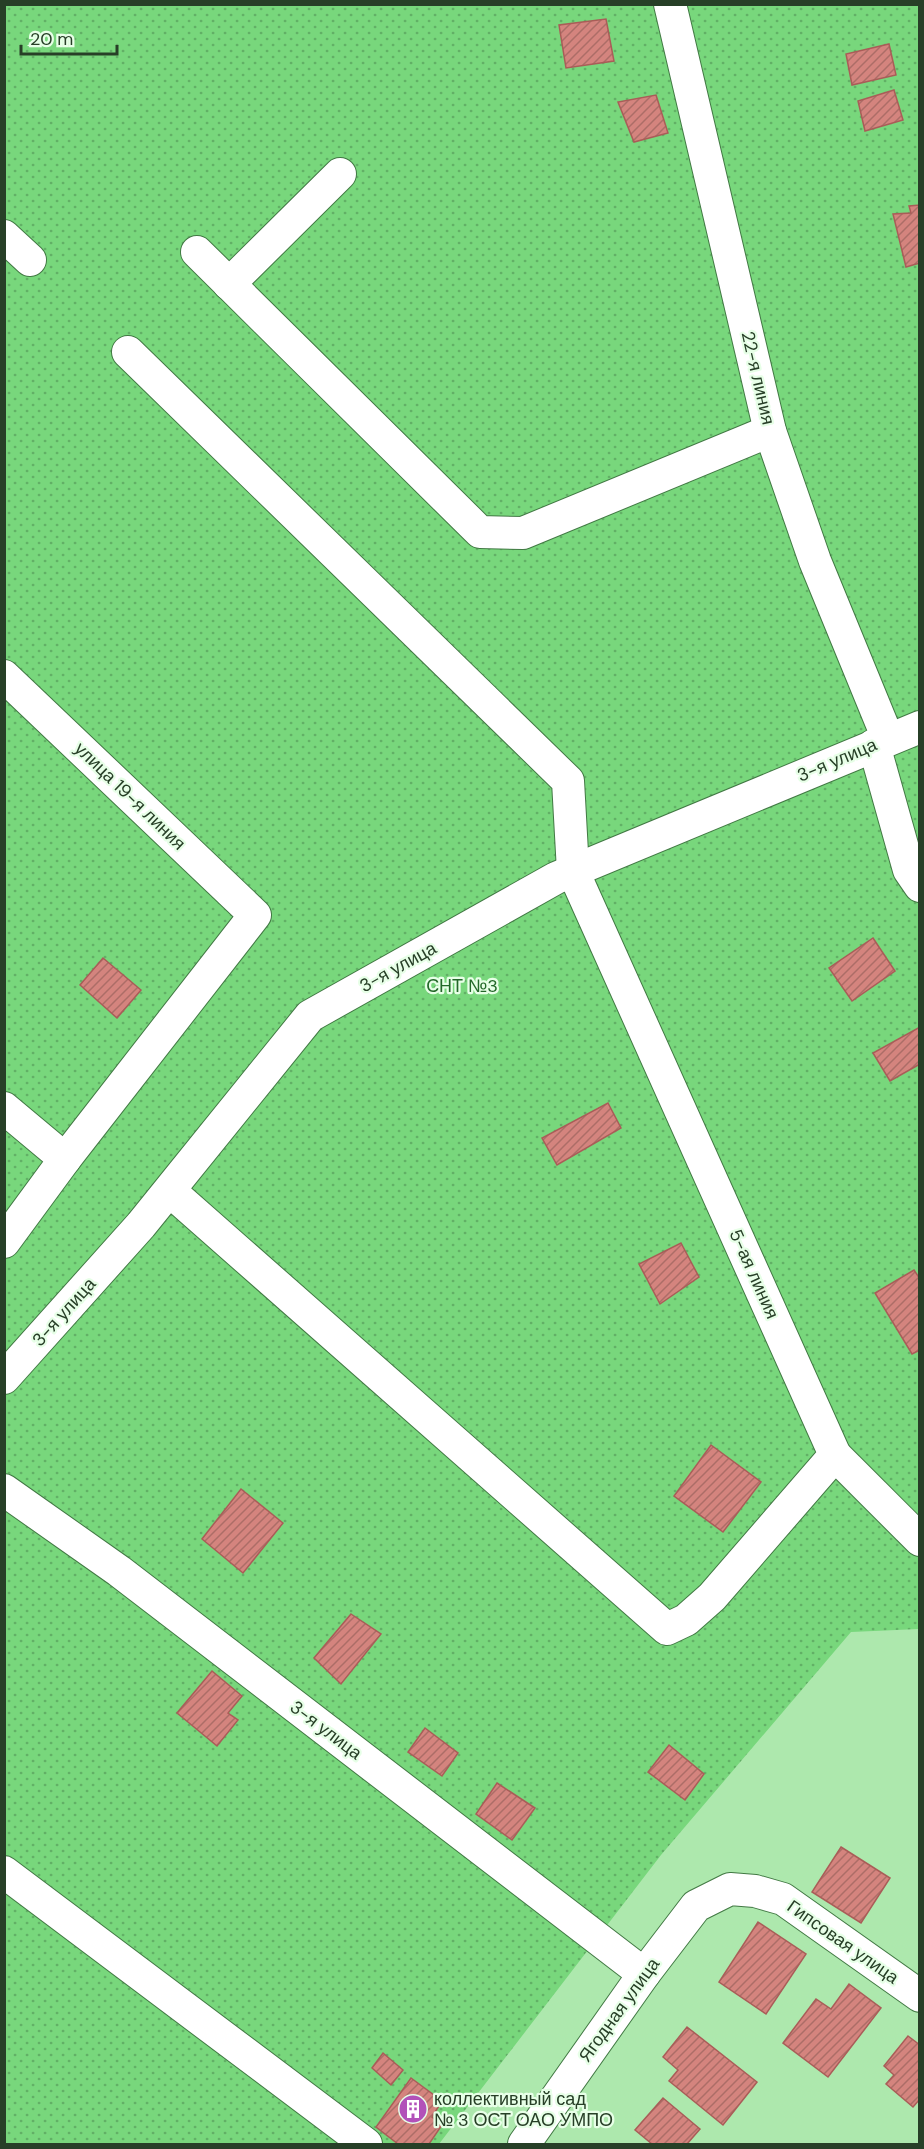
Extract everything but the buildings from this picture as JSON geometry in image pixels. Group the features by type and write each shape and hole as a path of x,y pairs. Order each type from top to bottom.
{"street":[{"name":"22-я линия","path":"670,4 770,431 881,742 909,870 920,886"},
{"path":"229,284 340,174"},
{"path":"4,236 30,260"},
{"path":"197,252 480,532 523,533 770,431"},
{"path":"128,352 568,781 573,871"},
{"name":"улица 19-я линия","path":"4,676 255,915 65,1159"},
{"name":"3-я улица","path":"4,1378 170,1191 310,1016 556,878 920,727"},
{"name":"5-ая линия","path":"573,871 835,1455"},
{"path":"4,1108 65,1159 4,1242"},
{"path":"170,1191 667,1629 686,1620 712,1597 835,1455 920,1540"},
{"name":"3-я улица","path":"4,1490 129,1578 644,1974"},
{"path":"4,1872 366,2145"},
{"name":"Гипсовая улица","path":"696,1906 730,1889 755,1891 783,1899 920,1996"},
{"name":"Ягодная улица","path":"524,2145 644,1974 696,1906"}],"green space":[{"name":"СНТ №3","path":"5,5 919,5 919,1629 851,1632 661,1855 439,2144 5,2144"}],"place":[{"name":"коллективный сад № 3 ОСТ ОАО УМПО","path":"413,2109"}]}
